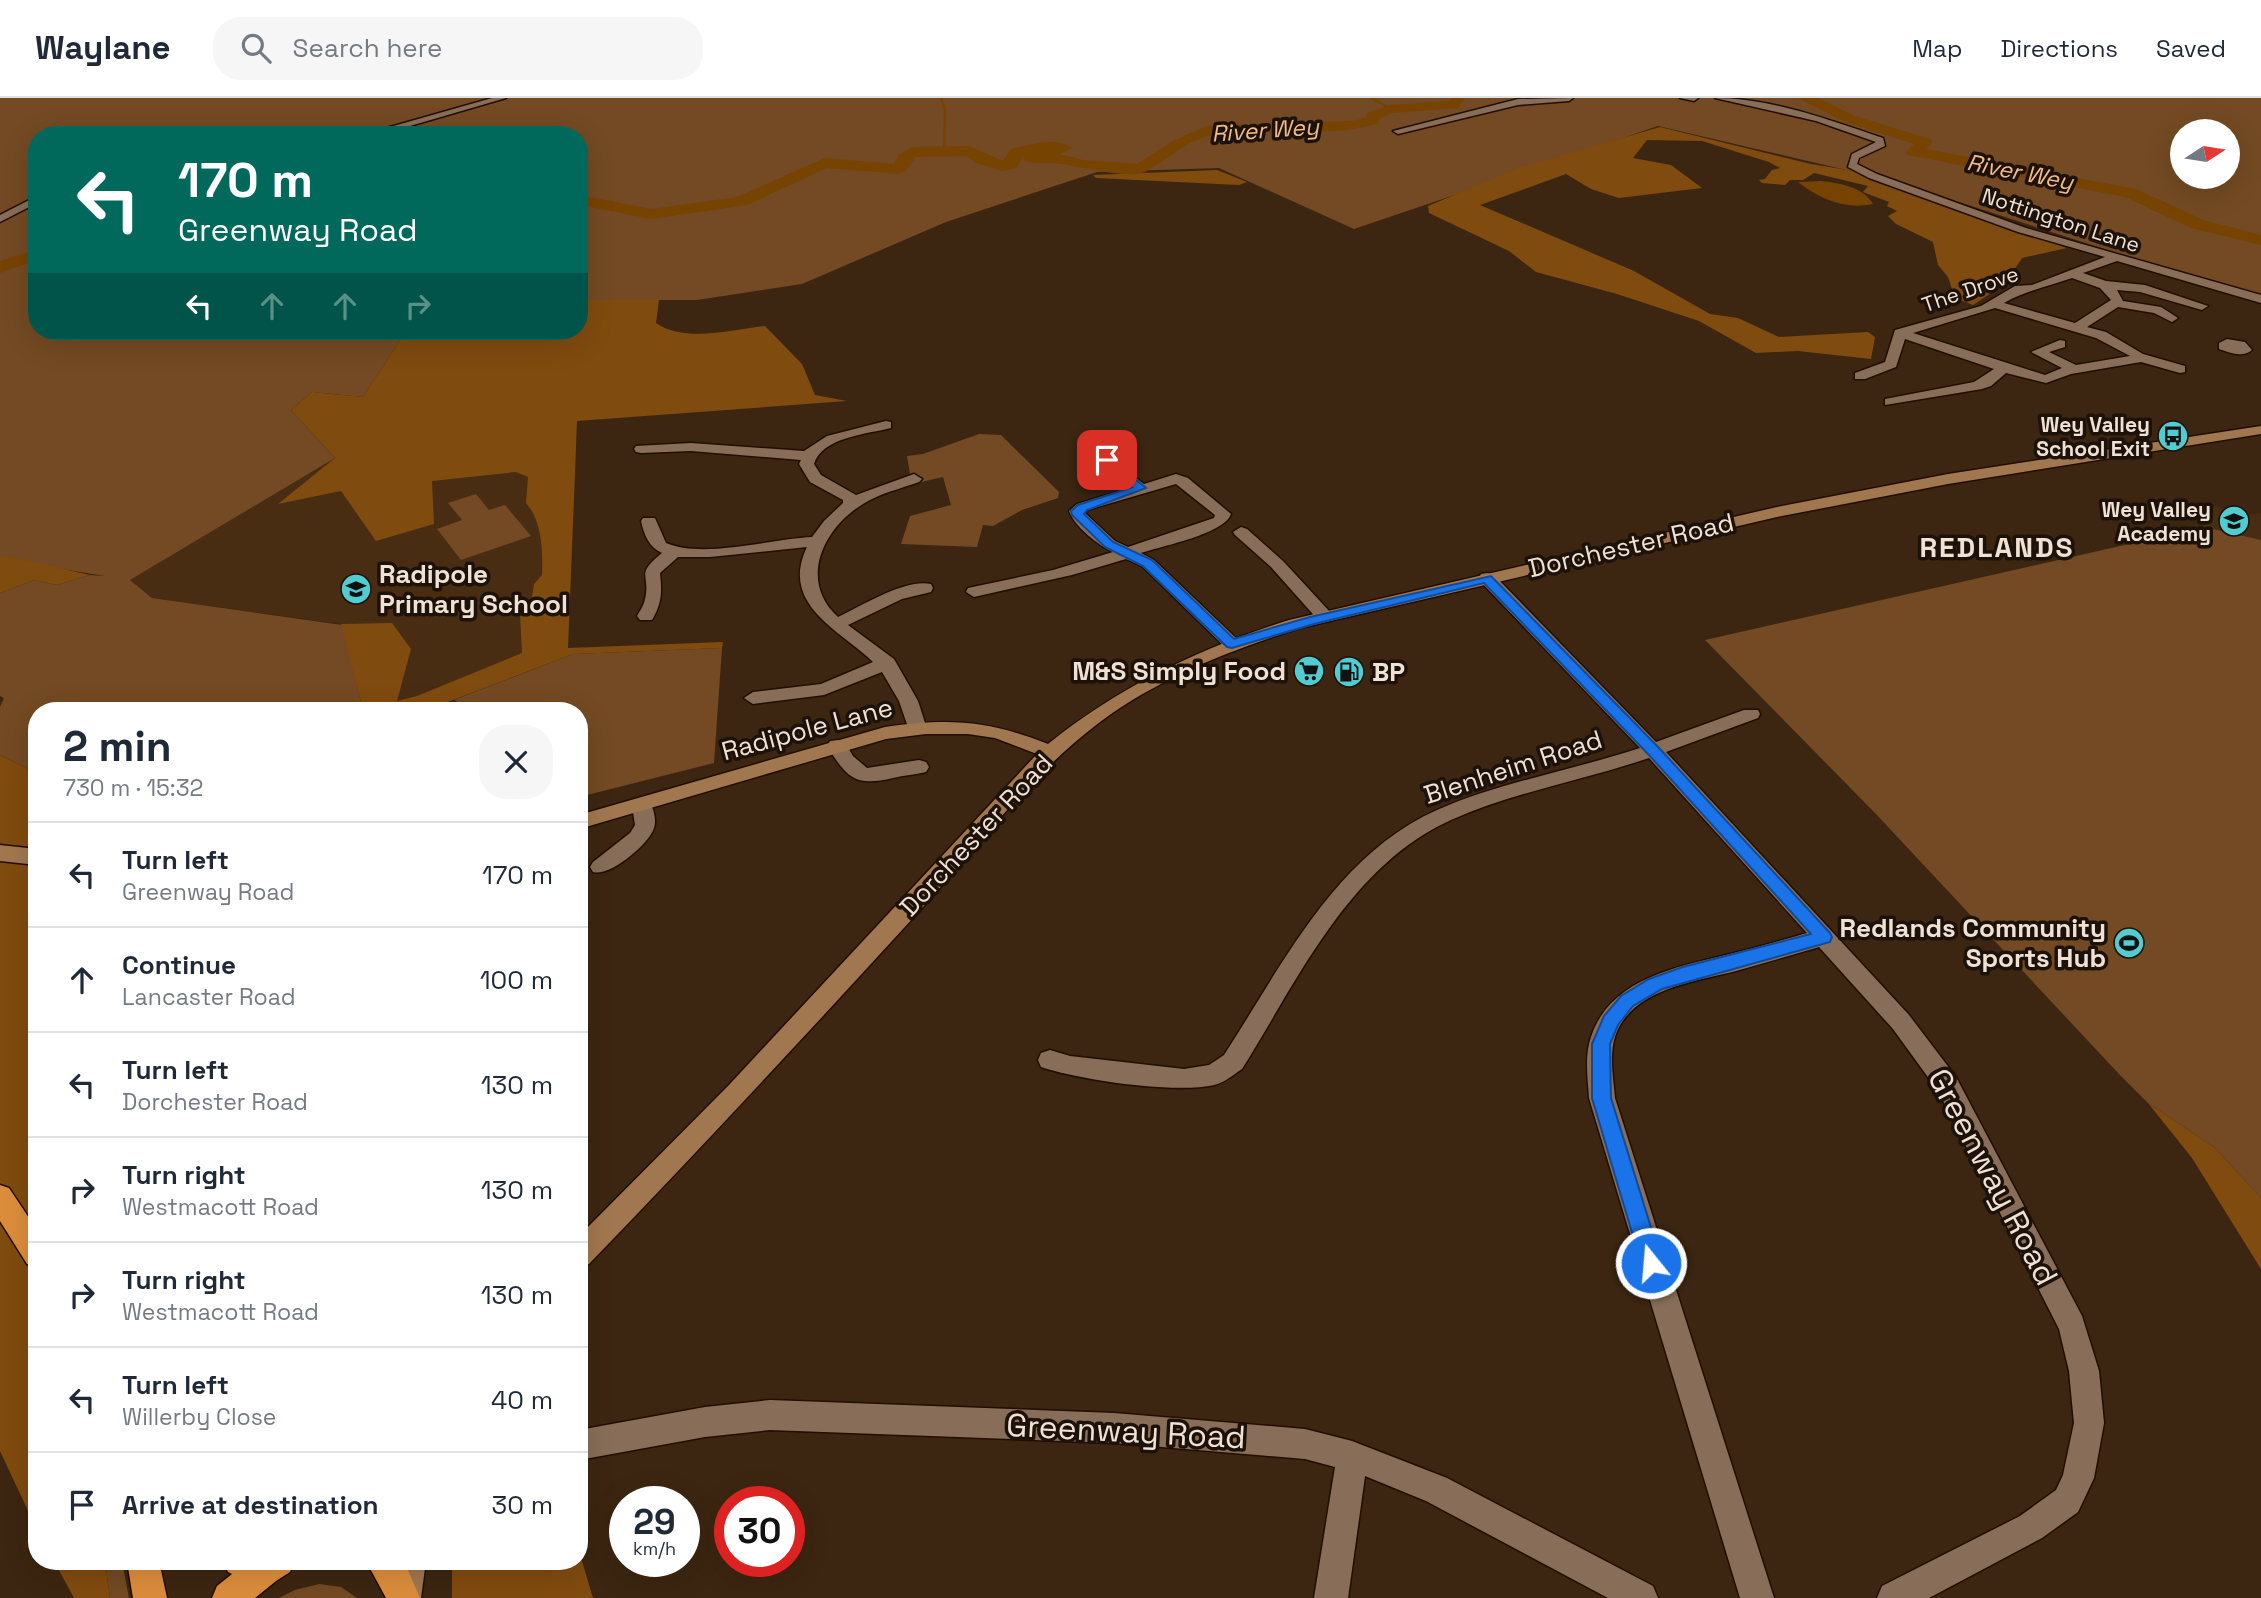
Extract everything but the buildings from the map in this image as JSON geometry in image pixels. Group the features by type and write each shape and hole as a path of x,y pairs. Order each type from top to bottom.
{"highway":[{"path":"0,1197 28,1241"},
{"path":"145,1570 150,1598"},
{"path":"229,1598 255,1570"},
{"path":"390,1570 404,1598"}],"main road":[{"name":"Dorchester Road","path":"588,1246 737,1094 945,869 1014,789 1051,752 1094,717 1140,688 1232,644 1325,617 1487,578 1863,495 2261,430"},
{"name":"Radipole Lane","path":"588,819 885,733 965,728 992,732 1051,752"},
{"path":"0,853 28,856"},
{"path":"404,1598 409,1570"}],"street":[{"path":"400,126 502,98"},
{"path":"1398,131 1518,102 1569,98"},
{"path":"1684,98 1694,98"},
{"name":"Nottington Lane","path":"1719,98 1825,120 1880,140 1882,144 1855,156 1852,164 1873,176 2114,258 2261,299"},
{"path":"304,121 307,126"},
{"path":"0,219 28,204"},
{"name":"The Drove","path":"1860,376 1891,364 1900,333 1985,309 2020,289 2034,288 2114,258"},
{"path":"2072,274 2106,285 2141,288 2202,306"},
{"path":"2106,285 2116,295 2115,303"},
{"path":"2078,327 2115,303 2157,310 2172,318"},
{"path":"1994,304 2078,327 2118,343 2137,357 2180,369"},
{"path":"1900,333 2003,368 2046,379 2075,369 2134,361 2137,357"},
{"path":"2060,344 2038,352 2075,369"},
{"path":"2242,346 2261,345"},
{"path":"1890,402 1977,386 1986,383 2003,368"},
{"path":"852,503 850,498 811,474 808,456 826,441 886,425"},
{"path":"641,449 691,447 808,456"},
{"path":"1107,460 1140,488"},
{"path":"914,479 852,503 834,518 816,542 809,559 809,586 814,601 837,624 888,663 901,680 917,729"},
{"path":"974,592 1080,568 1126,553 1214,525 1224,517 1183,481 1171,480 1140,488 1077,511 1078,515 1109,544 1126,553 1148,563 1232,644"},
{"path":"649,522 661,547 674,551 715,552 816,542"},
{"path":"1241,532 1277,564 1325,617"},
{"path":"646,616 654,598 652,573 655,567 674,551"},
{"name":"Greenway Road","path":"1487,578 1654,751 1901,1022 1947,1084 2072,1326 2084,1371 2089,1423 2078,1478 2067,1500 2031,1527 1994,1548 1894,1598"},
{"path":"837,624 896,595 925,588"},
{"path":"753,698 824,690 888,663"},
{"name":"Blenheim Road","path":"1050,1060 1070,1066 1184,1079 1214,1075 1233,1062 1315,934 1343,897 1399,841 1456,811 1654,751 1751,714"},
{"path":"837,746 852,770 859,774 876,775 901,768 919,767"},
{"path":"601,867 637,838 645,826 642,805"},
{"path":"1757,1598 1602,1098 1601,1044 1610,1021 1627,1001 1655,984 1683,974 1824,937"},
{"name":"Greenway Road","path":"588,1443 705,1422 770,1415 1114,1428 1305,1444 1352,1456 1436,1489 1641,1598"},
{"path":"1331,1598 1352,1456"}],"shaded area":[{"path":"0,98 2261,98 2261,295 2212,284 1897,182 1658,126 1354,229 1219,168 1097,172 946,222 802,284 697,300 588,300 588,126 28,126 28,340 400,340 363,397 312,392 291,410 335,458 130,580 152,598 342,625 361,702 28,702 28,769 0,755 0,707 4,698 0,696 0,593 34,580 57,585 90,575 105,576 0,559"},
{"path":"1660,127 1811,164 1853,171 2067,248 2022,258 2005,284 1973,305 1955,298 1948,277 1938,265 1933,242 1896,224 1888,216 1897,211 1887,206 1889,202 1863,192 1868,186 1814,173 1803,180 1790,180 1785,185 1762,183 1759,180 1765,179 1772,170 1780,168 1702,141 1647,140 1633,158 1671,165 1702,188 1619,198 1591,189 1566,174 1480,205 1634,271 1710,314 1738,318 1779,337 1868,332 1875,337 1871,359 1798,351 1756,353 1699,321 1617,294 1536,272 1509,251 1429,213 1428,206 1521,167"},
{"path":"1217,170 1247,182 1239,185 1096,178 1093,175"},
{"path":"1821,181 1857,190 1873,204 1833,202 1798,182"},
{"path":"588,300 659,300 656,323 680,332 709,334 765,326 802,364 815,395 847,401 577,421 568,648 723,642 722,648 573,654 448,702 361,702 341,624 392,623 411,649 397,701 417,696 522,653 520,613 530,609 534,584 542,575 542,546 538,527 526,503 528,477 516,472 432,481 434,524 376,541 341,491 278,504 335,458 291,410 312,392 363,397 400,340 588,340"},
{"path":"979,434 1001,435 1059,492 1058,498 1022,510 993,526 983,525 977,547 901,544 910,516 951,505 943,477 917,483 910,474 907,456 923,454"},
{"name":"Radipole Primary School","path":"576,453 568,648 424,702 361,702 341,624 152,598 130,580 335,458"},
{"path":"476,494 489,510 505,505 531,536 461,560 437,529 462,520 448,503"},
{"name":"Wey Valley Academy","path":"2215,506 2246,515 2261,513 2261,540 2204,527"},
{"name":"Redlands Community Sports Hub","path":"2204,527 2261,540 2261,1198 2215,1148 2148,1103 2119,1074 1875,813 1705,640"},
{"path":"7,556 90,575 57,585 34,580 0,593 0,557"},
{"path":"722,648 714,763 588,795 588,702 454,700 573,654"},
{"path":"0,755 28,769 28,1511 0,1451"},
{"path":"2148,1103 2215,1148 2261,1198 2261,1269 2192,1158"},
{"path":"59,1570 106,1570 110,1598 74,1598"},
{"path":"106,1570 124,1570 129,1598 110,1598"},
{"path":"452,1570 585,1570 593,1598 452,1598"},
{"path":"319,1584 341,1587 357,1598 279,1598 295,1590"}],"waterway":[{"path":"941,98 945,110 944,152"},
{"path":"1372,98 1390,109"},
{"name":"River Wey","path":"588,202 652,214 741,201 825,163 899,169 905,157 913,152 969,151 982,160 1002,166 1011,165 1017,152 1044,147 1064,148 1031,158 1054,158 1083,165 1140,169 1176,145 1207,131 1352,125 1373,121 1372,116 1390,109 1453,105 1458,98"},
{"name":"River Wey","path":"1805,98 1850,119 1925,142 1914,152 1994,165 2130,193 2197,224 2261,240"},
{"name":"River Wey","path":"0,267 28,257"}],"place":[{"name":"Wey Valley School Exit","path":"2173,436"},
{"name":"Wey Valley Academy","path":"2234,521"},
{"name":"Radipole Primary School","path":"356,589"},
{"name":"M&S Simply Food","path":"1309,671"},
{"name":"BP","path":"1349,672"},
{"name":"Redlands Community Sports Hub","path":"2129,943"}],"district":[{"name":"REDLANDS","path":"1997,547"}],"route":[{"path":"1107,460 1140,488 1082,508 1077,511 1078,515 1109,544 1148,563 1232,644 1263,633 1487,578 1654,751 1824,937 1683,974 1655,984 1627,1001 1610,1021 1601,1044 1602,1098 1651,1263"}]}
